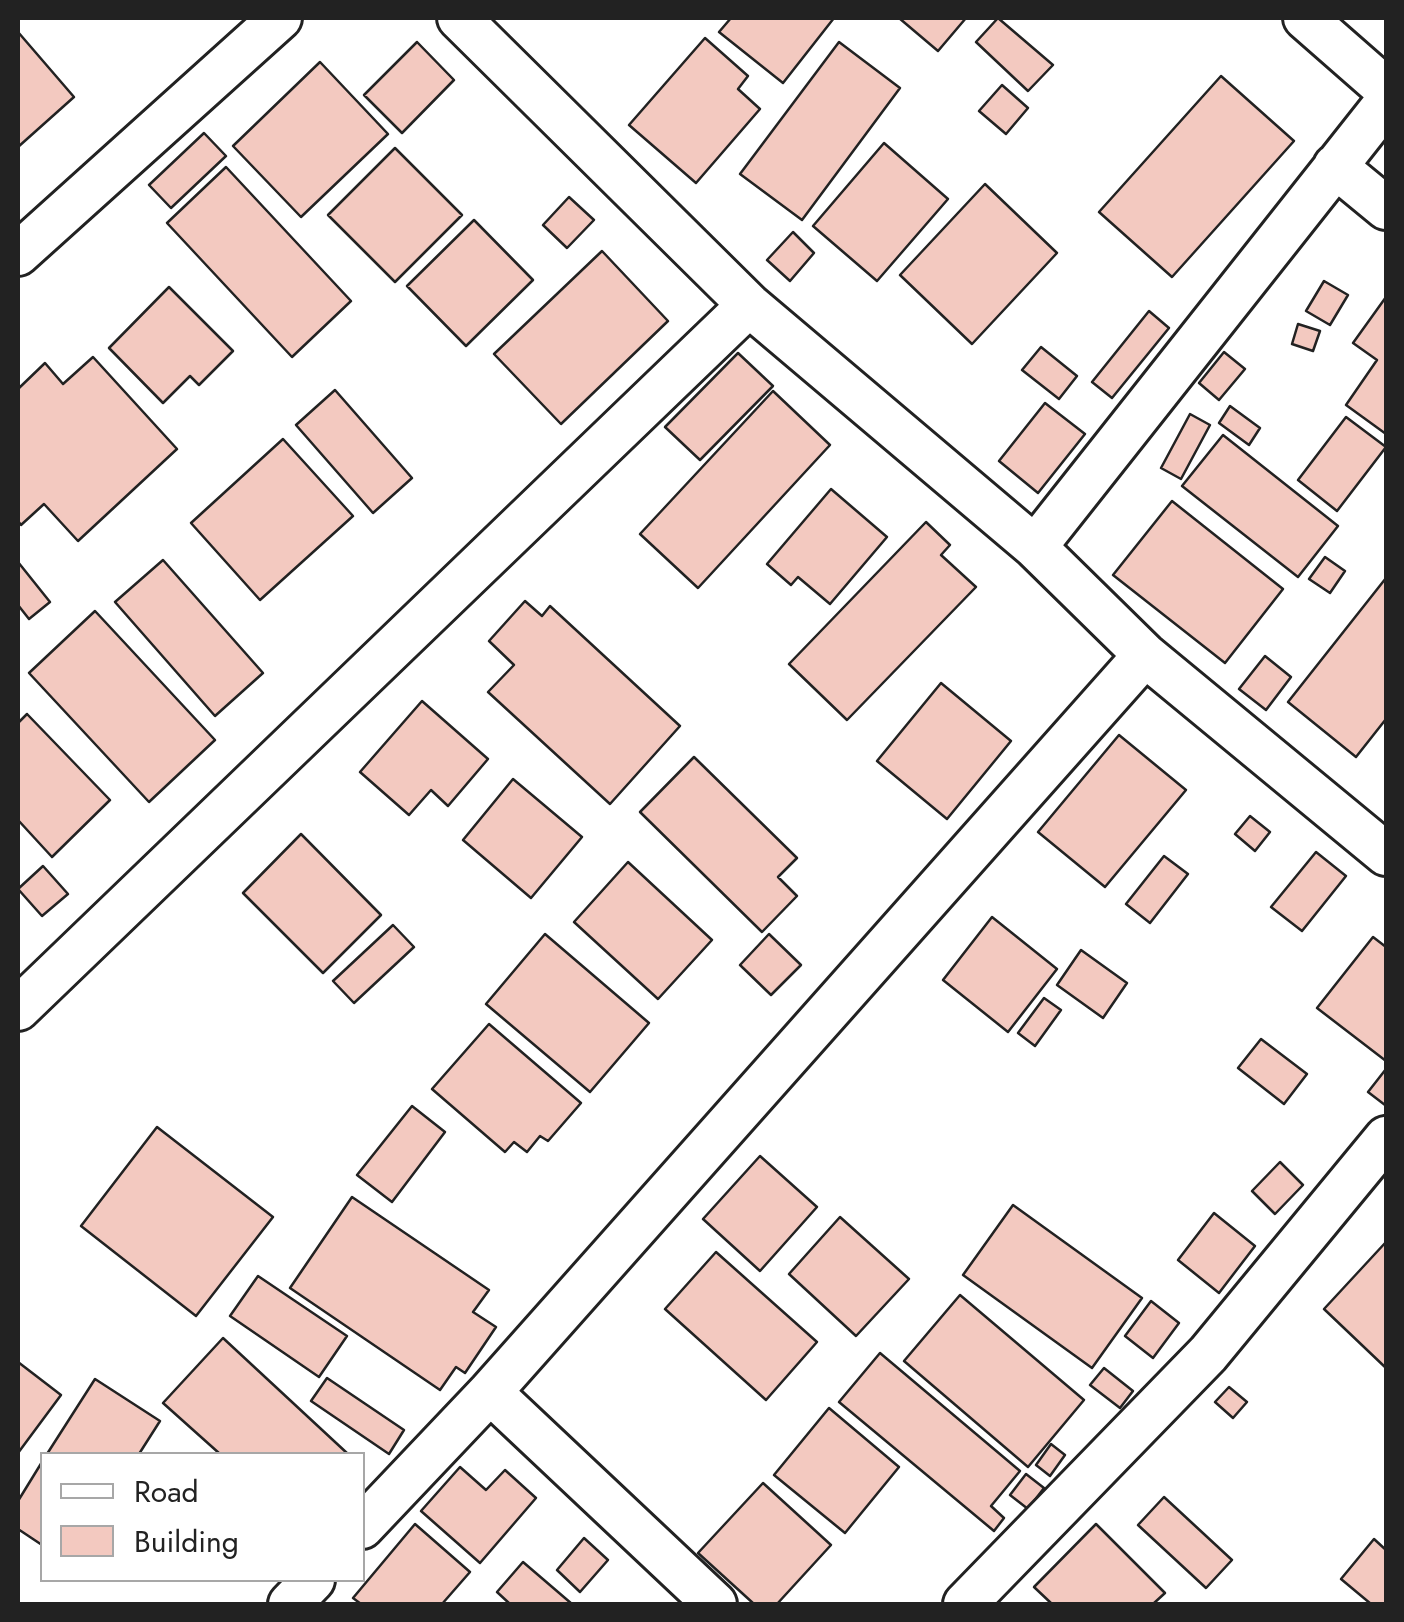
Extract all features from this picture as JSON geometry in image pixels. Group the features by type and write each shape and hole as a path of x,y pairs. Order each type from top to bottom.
{"street":[{"path":"18,254 280,18"},
{"path":"458,18 749,305 1035,547 1145,656 1386,854"},
{"path":"1305,18 1386,88"},
{"path":"1035,547 1386,103"},
{"path":"1335,166 1386,208"},
{"path":"18,1009 749,305"},
{"path":"365,1525 490,1392 1145,656"},
{"path":"965,1604 1208,1354 1386,1138"},
{"path":"490,1392 715,1604"},
{"path":"290,1604 312,1582"}],"building":[{"path":"731,18 834,18 783,83 719,32"},
{"path":"899,18 966,18 938,51"},
{"path":"998,18 1053,65 1028,91 976,42"},
{"path":"18,32 74,97 18,147"},
{"path":"705,38 748,76 738,89 760,109 696,183 629,125"},
{"path":"417,42 454,80 402,133 364,95"},
{"path":"839,42 900,88 802,220 740,174"},
{"path":"320,62 388,134 301,217 233,146"},
{"path":"1221,76 1294,141 1172,277 1099,212"},
{"path":"1002,85 1028,108 1006,134 979,111"},
{"path":"204,133 226,156 171,208 149,185"},
{"path":"884,143 948,199 877,281 813,226"},
{"path":"395,148 462,215 395,282 328,215"},
{"path":"226,167 351,301 292,357 167,223"},
{"path":"985,184 1057,253 972,344 900,275"},
{"path":"569,197 594,220 567,248 543,225"},
{"path":"474,220 533,280 466,346 407,286"},
{"path":"793,232 814,253 790,281 767,260"},
{"path":"602,251 668,321 561,424 494,354"},
{"path":"1324,281 1348,295 1330,325 1306,311"},
{"path":"169,287 233,351 199,385 190,376 163,403 109,348"},
{"path":"1386,297 1386,434 1346,405 1377,360 1353,343"},
{"path":"1149,311 1169,328 1112,398 1092,382"},
{"path":"1298,324 1320,331 1313,351 1292,344"},
{"path":"1041,347 1077,376 1059,399 1022,370"},
{"path":"1224,352 1245,369 1219,400 1199,383"},
{"path":"738,353 773,386 700,460 665,427"},
{"path":"93,357 177,449 78,541 44,504 21,525 18,521 18,389 45,363 63,384"},
{"path":"335,390 412,478 373,513 296,425"},
{"path":"773,391 830,445 698,588 640,534"},
{"path":"1045,403 1085,434 1038,493 999,461"},
{"path":"1230,406 1260,428 1249,445 1219,423"},
{"path":"1190,414 1210,425 1181,479 1161,468"},
{"path":"1346,417 1386,447 1337,511 1298,480"},
{"path":"1223,435 1338,526 1298,577 1182,486"},
{"path":"283,439 353,516 260,600 191,523"},
{"path":"831,489 887,537 830,604 798,577 791,585 767,564"},
{"path":"1172,501 1283,589 1225,663 1113,575"},
{"path":"926,522 950,545 941,555 976,587 847,720 789,664"},
{"path":"1325,557 1345,571 1330,593 1309,579"},
{"path":"163,560 263,673 215,716 115,602"},
{"path":"18,562 50,602 29,619 18,605"},
{"path":"1386,578 1386,719 1356,757 1288,702"},
{"path":"525,601 542,616 550,606 680,726 610,804 488,692 514,665 489,641"},
{"path":"95,611 215,740 149,802 29,673"},
{"path":"1265,656 1291,677 1266,710 1239,689"},
{"path":"941,683 1011,741 947,819 877,761"},
{"path":"422,701 488,759 448,806 431,790 409,815 360,772"},
{"path":"27,714 110,800 52,857 18,820 18,723"},
{"path":"1119,735 1186,790 1105,887 1038,832"},
{"path":"694,757 797,858 778,877 797,896 762,932 640,812"},
{"path":"513,779 582,837 531,898 463,840"},
{"path":"1250,816 1270,832 1255,851 1235,834"},
{"path":"301,834 381,915 323,973 243,893"},
{"path":"1316,852 1346,876 1302,931 1271,907"},
{"path":"1164,856 1188,874 1150,923 1126,904"},
{"path":"628,862 712,940 658,999 574,922"},
{"path":"43,866 68,894 42,916 18,889"},
{"path":"992,917 1057,969 1008,1032 943,980"},
{"path":"393,925 414,947 354,1003 333,981"},
{"path":"545,934 649,1023 590,1092 486,1004"},
{"path":"769,934 801,965 771,995 740,965"},
{"path":"1373,937 1386,947 1386,1061 1317,1008"},
{"path":"1081,950 1127,983 1103,1018 1057,985"},
{"path":"1044,998 1061,1010 1035,1046 1018,1033"},
{"path":"489,1024 581,1103 548,1141 540,1136 527,1152 514,1142 505,1152 432,1089"},
{"path":"1261,1039 1307,1074 1284,1104 1238,1068"},
{"path":"1386,1069 1386,1103 1385,1105 1368,1092"},
{"path":"412,1106 445,1132 392,1202 357,1175"},
{"path":"157,1127 273,1217 196,1316 81,1226"},
{"path":"760,1156 817,1207 760,1271 703,1219"},
{"path":"1280,1162 1303,1185 1275,1214 1252,1191"},
{"path":"352,1197 489,1290 473,1312 496,1327 465,1373 456,1367 440,1390 290,1288"},
{"path":"1013,1205 1142,1298 1092,1368 963,1275"},
{"path":"1214,1213 1255,1246 1219,1293 1178,1260"},
{"path":"840,1217 909,1279 856,1336 789,1274"},
{"path":"1386,1242 1386,1368 1324,1309"},
{"path":"716,1252 817,1342 766,1400 665,1309"},
{"path":"258,1276 347,1336 319,1377 230,1316"},
{"path":"960,1295 1084,1400 1028,1467 904,1361"},
{"path":"1151,1301 1179,1323 1153,1358 1125,1336"},
{"path":"223,1338 346,1452 218,1452 163,1403"},
{"path":"880,1353 1020,1471 991,1506 1004,1518 994,1531 839,1402"},
{"path":"18,1362 61,1395 18,1453"},
{"path":"1104,1368 1133,1391 1120,1408 1090,1385"},
{"path":"327,1378 404,1430 389,1454 311,1401"},
{"path":"95,1379 160,1421 140,1452 48,1452"},
{"path":"1229,1387 1247,1402 1233,1418 1215,1402"},
{"path":"829,1408 899,1467 845,1533 774,1475"},
{"path":"1051,1444 1065,1455 1050,1476 1036,1465"},
{"path":"40,1465 40,1544 18,1529 18,1501"},
{"path":"460,1467 486,1490 505,1470 536,1498 480,1563 421,1511"},
{"path":"1026,1474 1044,1488 1028,1509 1010,1495"},
{"path":"763,1483 831,1545 777,1604 754,1604 698,1553"},
{"path":"1164,1497 1232,1560 1206,1588 1138,1525"},
{"path":"415,1524 470,1572 442,1604 361,1604 353,1598"},
{"path":"1096,1524 1165,1593 1153,1604 1052,1604 1034,1587"},
{"path":"584,1538 608,1560 580,1592 557,1570"},
{"path":"1374,1539 1386,1550 1386,1604 1371,1604 1341,1579"},
{"path":"523,1562 572,1604 510,1604 497,1592"}]}
